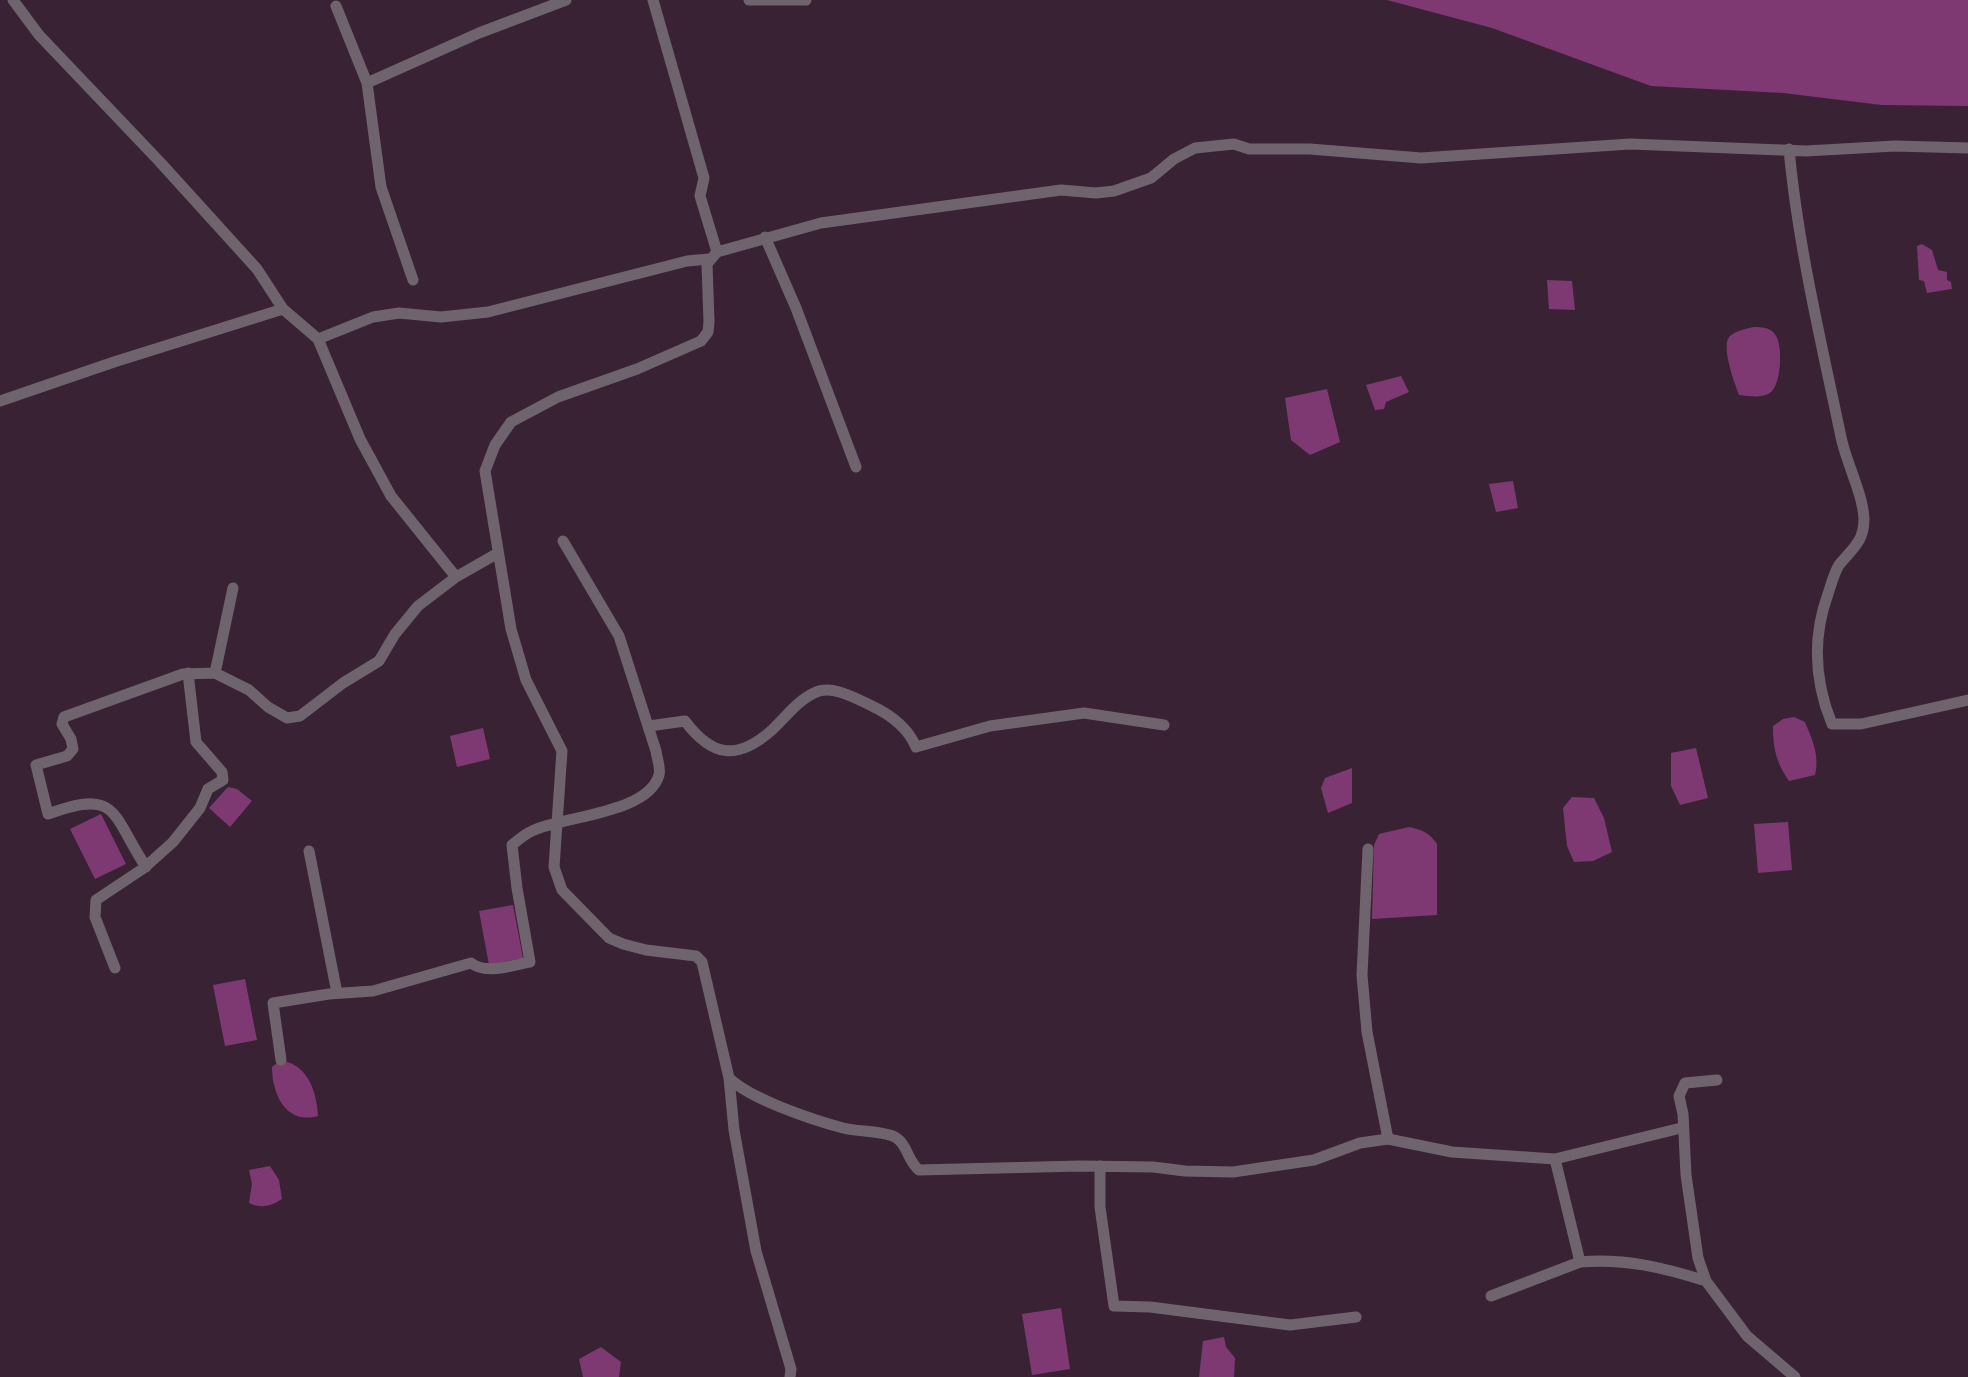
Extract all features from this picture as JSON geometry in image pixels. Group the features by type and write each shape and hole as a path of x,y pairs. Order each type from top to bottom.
{"street":[{"path":"13,0 39,35 257,269 283,309 318,339 360,439 391,496 456,577"},
{"path":"367,83 479,33 566,0"},
{"path":"653,0 704,178 700,196 713,256 707,264 708,332 701,341 637,369 558,397 511,422 495,445 485,471 511,629 526,680 562,751 554,867 562,890 609,938 633,948 696,956 702,962 729,1078 734,1130 756,1251 791,1369 790,1377"},
{"path":"749,0 806,0"},
{"path":"336,6 367,83 381,187 413,280"},
{"path":"318,339 373,317 399,313 441,317 488,312 713,256 765,237 821,223 1061,190 1114,191 1151,178 1174,159 1195,148 1234,144 1249,149 1310,149 1421,158 1630,144 1806,151 1895,146 1968,148"},
{"path":"1789,149 1793,199 1819,332 1844,450 1864,518 1859,545 1838,567 1818,620 1819,687 1825,706 1832,724 1861,724 1968,700"},
{"path":"765,237 796,308 856,467"},
{"path":"0,401 283,309"},
{"path":"281,1060 273,1003 373,991 471,963 477,968 492,968 530,962 512,845 532,831 617,810 643,794 658,779 660,771 649,726 619,636 563,541"},
{"path":"146,867 107,807 98,803 80,804 48,814 36,765 67,756 73,749 62,724 64,717 188,673 215,673 249,690 268,707 287,718 300,716 343,683 379,661 395,634 418,606 456,577 498,553"},
{"path":"215,673 233,588"},
{"path":"115,968 95,917 96,900 146,867 189,822 200,808 208,789 223,780 222,772 196,742 188,673"},
{"path":"649,726 685,721 699,740 719,752 738,751 770,732 792,709 815,692 835,690 883,711 909,731 916,747 990,726 1084,713 1164,725"},
{"path":"1368,849 1362,975 1367,1032 1388,1139"},
{"path":"309,851 337,993"},
{"path":"729,1078 739,1088 790,1110 846,1129 896,1138 919,1170 1100,1166 1233,1172 1314,1160 1360,1143 1388,1139 1452,1152 1555,1159 1681,1128"},
{"path":"1717,1080 1685,1083 1679,1096 1698,1258 1706,1281 1747,1336 1795,1377"},
{"path":"1555,1159 1580,1262"},
{"path":"1100,1166 1100,1207 1114,1306 1150,1307 1290,1325 1356,1317"},
{"path":"1491,1296 1580,1262 1605,1260 1661,1267 1706,1281"}],"shaded area":[{"path":"1387,0 1968,0 1968,106 1882,105 1783,93 1651,86 1492,28"},
{"path":"1922,244 1932,250 1938,270 1947,272 1952,289 1927,293 1924,281 1919,280 1917,246"},
{"path":"1547,280 1572,281 1575,310 1549,309"},
{"path":"1753,327 1763,327 1776,336 1780,348 1777,381 1767,394 1739,395 1727,342 1731,335"},
{"path":"1401,376 1409,392 1386,402 1384,409 1375,410 1366,385"},
{"path":"1327,389 1340,442 1310,455 1291,440 1285,398"},
{"path":"1513,481 1518,508 1496,512 1489,484"},
{"path":"1794,717 1805,722 1817,761 1815,775 1789,781 1776,755 1773,726 1783,719"},
{"path":"483,728 490,759 457,767 450,736"},
{"path":"1696,748 1708,798 1680,805 1671,786 1671,753"},
{"path":"1352,768 1352,803 1328,813 1321,788 1325,778"},
{"path":"228,787 237,789 252,801 230,827 209,808"},
{"path":"1572,797 1594,798 1604,818 1612,852 1593,861 1574,862 1567,846 1563,808"},
{"path":"101,814 126,864 95,879 70,829"},
{"path":"1788,822 1792,870 1758,873 1754,824"},
{"path":"1409,827 1425,832 1437,844 1437,915 1372,919 1374,845 1379,834"},
{"path":"513,905 523,958 489,965 479,911"},
{"path":"245,979 257,1040 225,1046 213,985"},
{"path":"287,1062 306,1076 316,1099 318,1116 297,1116 289,1112 278,1097 272,1067"},
{"path":"270,1166 279,1180 282,1199 266,1206 249,1203 252,1184 249,1170"},
{"path":"1061,1308 1070,1369 1032,1375 1022,1314"},
{"path":"1224,1337 1226,1347 1235,1358 1234,1377 1199,1377 1203,1341"},
{"path":"601,1347 621,1362 619,1377 583,1377 579,1359"}]}
